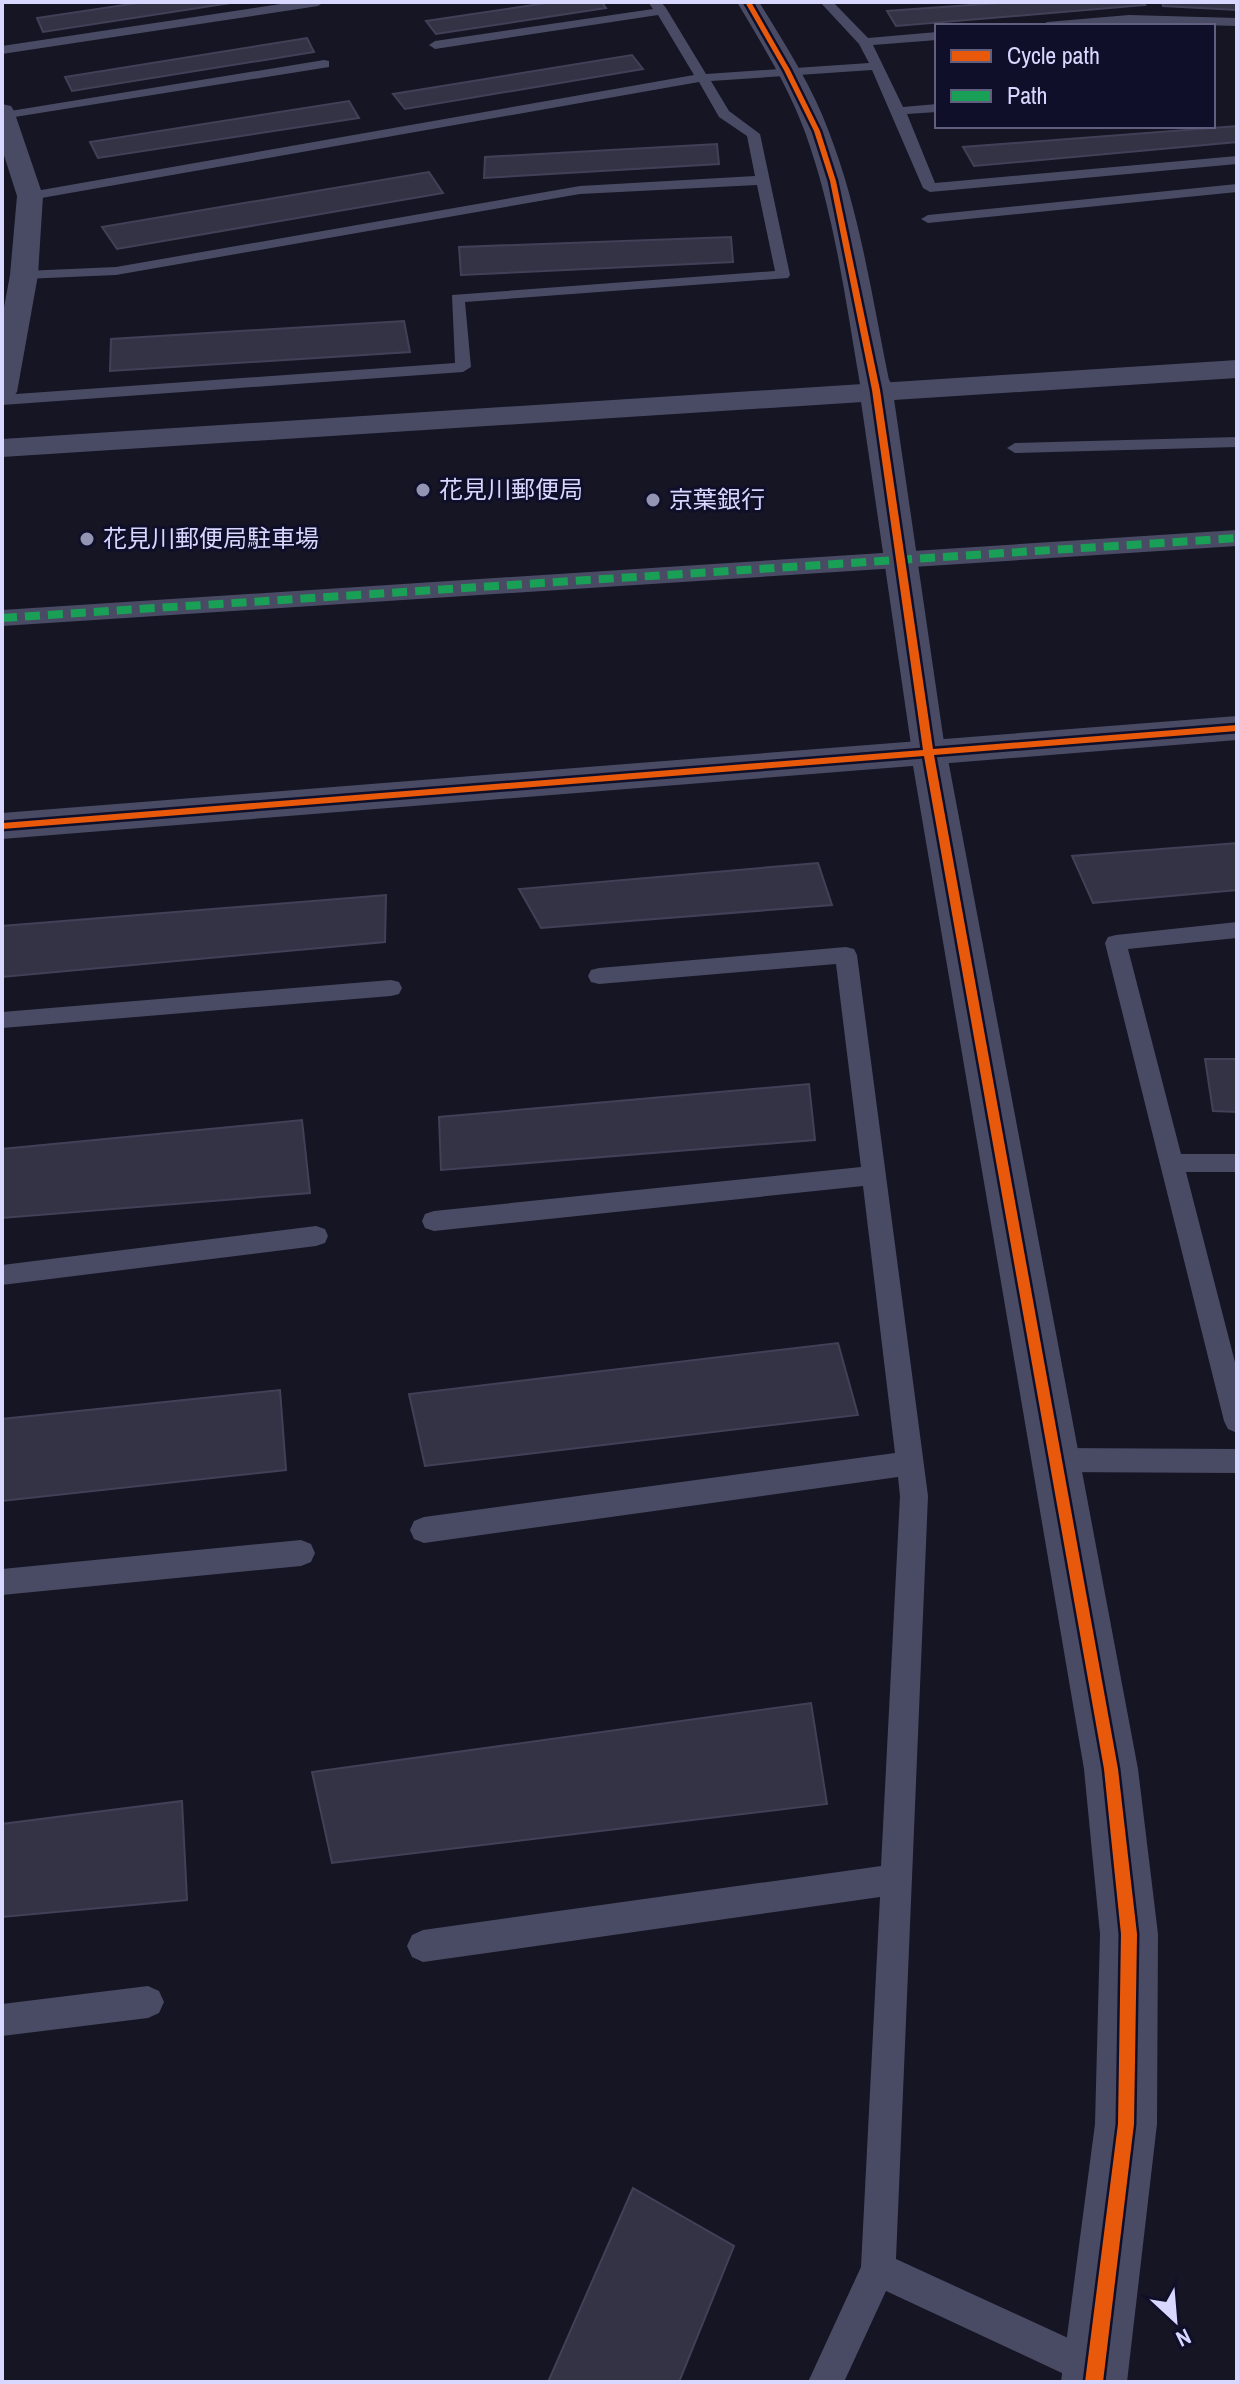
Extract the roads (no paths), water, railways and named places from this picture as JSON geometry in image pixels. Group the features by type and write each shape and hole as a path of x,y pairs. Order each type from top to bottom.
{"street":[{"path":"748,2 817,131 833,181 876,390 929,754 1111,1769 1129,1934 1126,2124 1099,2378"},
{"path":"2,392 24,275 30,196 3,113"},
{"path":"2,448 1237,369"},
{"path":"2,618 1237,538"},
{"path":"2,826 1237,728"}],"lane":[{"path":"2,50 318,2"},
{"path":"826,2 865,42 874,66 899,111 930,188 1237,160"},
{"path":"2,400 463,367 457,298 783,275 753,134 724,114 658,6 435,45"},
{"path":"1070,24 1129,19 1237,22"},
{"path":"865,42 935,36"},
{"path":"3,113 324,64"},
{"path":"30,196 702,78 874,66"},
{"path":"899,111 935,108"},
{"path":"24,275 116,271 580,190 764,180"},
{"path":"928,219 1237,188"},
{"path":"1015,448 1237,442"},
{"path":"1237,930 1116,943 1237,1421"},
{"path":"599,976 846,955 914,1496 878,2269 826,2382"},
{"path":"2,1020 391,988"},
{"path":"1172,1163 1237,1163"},
{"path":"434,1221 874,1175"},
{"path":"2,1275 316,1236"},
{"path":"1055,1460 1237,1461"},
{"path":"424,1530 910,1463"},
{"path":"2,1582 301,1553"},
{"path":"423,1946 896,1879"},
{"path":"2,2020 148,2002"},
{"path":"878,2269 1099,2378"}],"place":[{"name":"花見川郵便局","path":"423,490"},
{"name":"京葉銀行","path":"653,500"},
{"name":"花見川郵便局駐車場","path":"87,539"}]}
